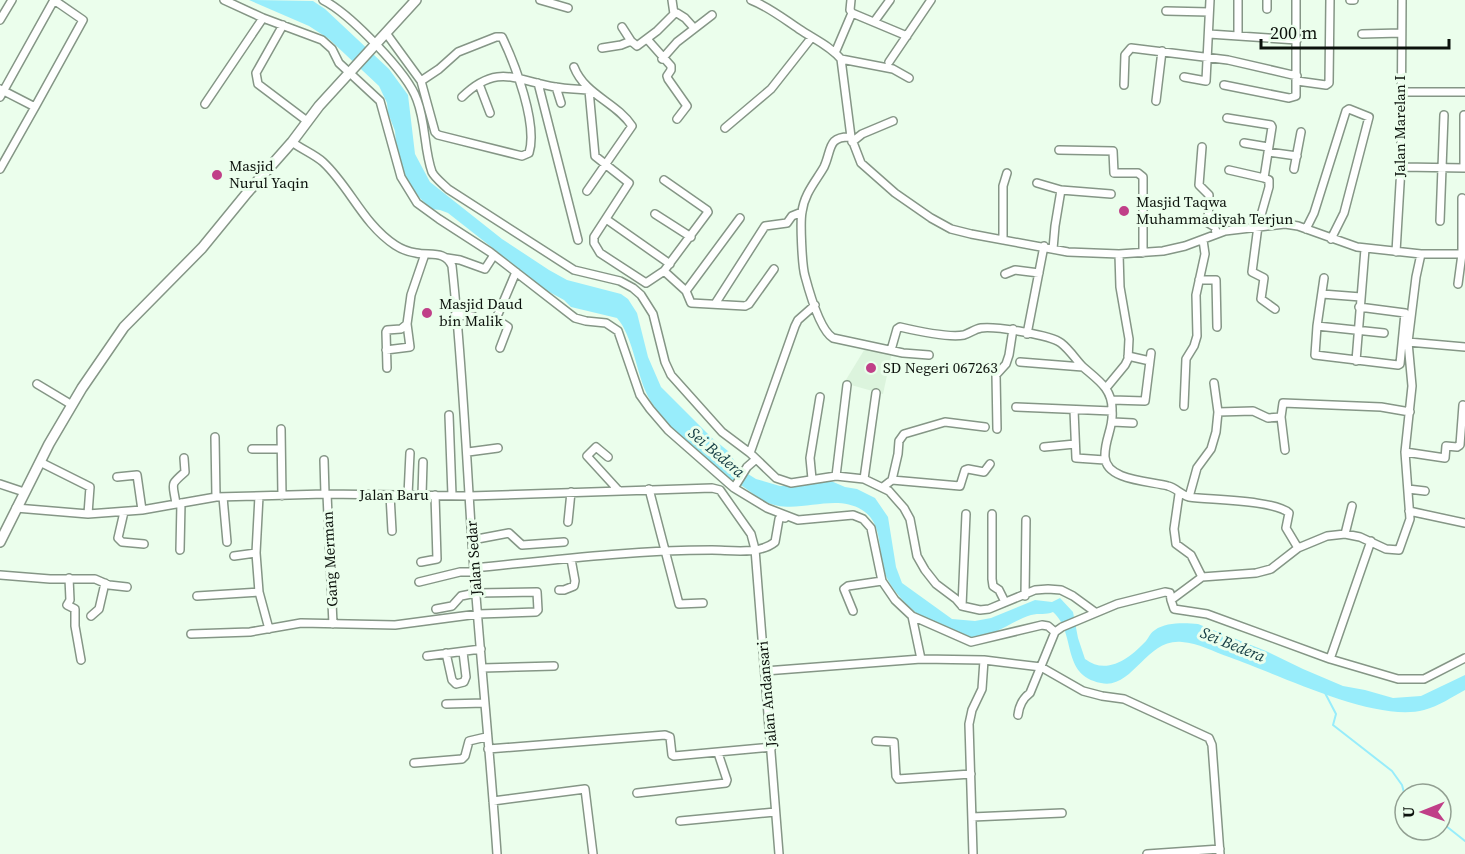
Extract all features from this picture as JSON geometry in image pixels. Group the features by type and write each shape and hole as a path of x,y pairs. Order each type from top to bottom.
{"main road":[{"path":"0,542 40,462 105,352 139,310 179,272 307,121 416,0"}],"street":[{"path":"0,20 12,0"},
{"path":"0,169 35,107 83,20 54,0 1,92 35,107"},
{"path":"224,0 263,18 322,40 332,49 339,63 353,70 380,101 401,177 417,202 534,284 575,318 606,323 618,331 640,395 668,430 767,508 794,519"},
{"path":"323,0 336,7 412,87 417,99 434,175 448,189 574,270 620,281 641,295 653,314 665,362 671,375 722,432 750,453 776,478 784,482 800,483 836,476 864,479 883,487 898,500 910,519 917,556 925,570 936,584 956,598 962,606 980,610 988,609 1035,590 1061,590 1083,602 1095,612"},
{"path":"540,0 568,8"},
{"path":"672,0 674,14"},
{"path":"751,0 763,2 835,53 841,60 852,140 861,163 895,193 951,229 1083,254 1119,254 1143,253 1185,246 1216,234 1258,226 1286,224 1365,249 1421,254 1463,254"},
{"path":"835,53 852,13 851,0"},
{"path":"874,22 890,0"},
{"path":"889,62 930,0"},
{"path":"1184,77 1206,81 1210,0"},
{"path":"1238,0 1238,36"},
{"path":"1267,0 1267,9"},
{"path":"1224,85 1289,99 1296,96 1296,0"},
{"path":"1124,85 1127,50 1131,48 1228,60 1326,85 1329,83 1330,0"},
{"name":"Jalan Marelan I","path":"1396,252 1401,167 1402,0"},
{"path":"1166,11 1209,12"},
{"path":"622,27 636,46 677,13 694,28"},
{"path":"852,13 907,36"},
{"path":"662,58 677,42 712,15"},
{"path":"205,104 263,18"},
{"path":"283,25 256,73 255,79 258,84 307,121"},
{"path":"386,33 421,81 435,132 438,135 522,156 529,153 531,137 528,114 519,78 501,37 458,52 421,81"},
{"path":"1362,34 1401,33"},
{"path":"1209,34 1297,40"},
{"path":"725,128 771,89 812,37"},
{"path":"646,39 671,66 668,79 687,106 677,119"},
{"path":"602,48 631,41"},
{"path":"1156,101 1162,51"},
{"path":"841,60 893,69 909,78"},
{"path":"574,67 579,78 589,90 613,107 632,126 586,191"},
{"path":"462,97 479,84 502,75 556,87 589,90"},
{"path":"538,83 578,240"},
{"path":"479,84 490,113"},
{"path":"556,87 561,103"},
{"path":"589,90 595,156 629,183 594,237 594,243 600,253 646,283 664,271 708,215 707,210 664,180"},
{"path":"1401,92 1465,92"},
{"path":"1306,229 1314,213 1346,111 1349,109 1369,117 1344,213 1331,239"},
{"path":"1440,221 1444,115"},
{"path":"1401,167 1464,168 1464,115"},
{"path":"1227,118 1271,125 1264,178"},
{"path":"893,121 852,140 841,137 833,142 824,166 806,197 802,212 804,270 815,305 824,327 831,336 920,356 929,354"},
{"path":"1294,169 1301,132"},
{"path":"292,141 321,160 378,231 395,245 408,251 439,254 449,261 460,260 485,269 494,255"},
{"path":"1244,143 1297,156"},
{"path":"1202,147 1198,185 1209,195 1208,223 1215,227 1216,234"},
{"path":"1059,150 1113,151 1114,173 1138,173 1143,177 1143,253"},
{"path":"1229,170 1269,180 1258,226 1251,272 1264,278 1261,299 1275,309"},
{"path":"1003,240 1003,186 1007,173"},
{"path":"1037,183 1061,190 1111,194"},
{"path":"1053,249 1061,190"},
{"path":"1458,284 1463,254 1462,198"},
{"path":"715,304 765,226 787,223 792,216 802,212"},
{"path":"655,214 691,237"},
{"path":"686,291 740,218"},
{"path":"606,219 670,264"},
{"path":"1184,406 1186,359 1197,336 1196,295 1205,254 1203,240"},
{"path":"1027,334 1044,246"},
{"path":"1356,361 1365,249"},
{"path":"386,350 410,347 407,324 411,295 425,254"},
{"path":"1106,388 1125,366 1128,356 1129,339 1120,287 1119,254"},
{"path":"1171,600 1202,577 1262,572 1271,569 1298,548 1327,536 1345,534 1360,537 1386,549 1399,550 1409,523 1406,452 1412,386 1408,342 1421,254"},
{"name":"Jalan Sedar","path":"449,261 468,452 486,737 497,854"},
{"path":"664,271 686,291 691,303 747,305 774,269"},
{"path":"1005,274 1015,270 1039,273"},
{"path":"500,348 508,327 496,319 516,273"},
{"path":"1324,278 1315,355 1398,365 1401,362 1405,313 1359,307"},
{"path":"1199,280 1216,280 1217,327"},
{"path":"1322,294 1361,297"},
{"path":"750,453 795,326 798,320 815,305"},
{"path":"455,315 473,316"},
{"path":"387,368 387,331 400,329 407,324"},
{"path":"1317,326 1384,333"},
{"path":"891,350 897,329 900,327 918,332 952,335 964,335 984,328 1013,329 1058,341 1097,378 1106,388 1112,400 1113,422 1105,460 1109,468 1121,475 1168,486 1179,494 1266,505 1287,510 1289,513 1286,528 1298,548"},
{"path":"997,429 996,375 1006,364 1010,355 1013,329"},
{"path":"1408,342 1465,347"},
{"path":"1112,400 1145,401 1151,357 1128,356"},
{"path":"1020,362 1083,367"},
{"path":"1189,496 1197,468 1211,449 1218,412 1214,383"},
{"path":"37,384 72,405"},
{"path":"836,476 848,385"},
{"path":"864,479 876,393"},
{"path":"812,479 810,458 820,397"},
{"path":"1285,450 1281,417 1283,403 1351,405 1410,412"},
{"path":"1406,452 1445,458 1446,446 1460,445 1463,405"},
{"path":"1016,407 1112,411"},
{"path":"1074,410 1076,458 1105,460"},
{"path":"1218,412 1253,411 1268,418 1281,417"},
{"path":"449,415 452,495"},
{"path":"883,487 892,480 898,454 898,441 904,434 945,422 986,427"},
{"path":"1113,422 1133,423"},
{"path":"281,429 282,496"},
{"path":"215,437 219,497 227,542"},
{"path":"1044,447 1075,444"},
{"path":"468,452 498,447"},
{"path":"608,457 596,447 587,456 619,491"},
{"path":"252,449 280,449"},
{"path":"408,495 410,453"},
{"path":"180,550 178,503 173,482 185,472 184,458"},
{"name":"Gang Merman","path":"324,460 333,624"},
{"path":"735,485 747,467 756,460"},
{"path":"40,462 90,487 88,514"},
{"path":"422,495 423,462"},
{"path":"892,480 960,486 964,470 984,472 990,464"},
{"path":"117,477 137,475 142,509"},
{"path":"0,484 24,492"},
{"name":"Jalan Baru","path":"16,508 88,514 124,512 219,497 326,494 470,496 712,488 720,490 752,534"},
{"path":"649,489 679,604 703,603"},
{"path":"1408,489 1425,491"},
{"path":"568,522 571,492"},
{"path":"1179,494 1174,529 1176,544 1190,553 1202,577"},
{"path":"390,495 392,531"},
{"path":"421,562 437,559 435,495"},
{"path":"259,496 256,553 259,592 268,629"},
{"path":"1345,534 1352,506"},
{"path":"1409,511 1465,522"},
{"path":"124,512 118,538 122,542 144,544"},
{"path":"962,606 966,514"},
{"path":"992,514 993,586 999,590 1005,602"},
{"path":"418,582 460,572 571,559 664,552 755,549 775,542 778,521 781,517 801,520 853,515 863,519 872,528 882,580 895,600 912,616 971,642 1042,625 1048,626 1055,632"},
{"path":"1024,596 1026,520"},
{"path":"472,540 509,533 522,545 564,542"},
{"name":"Jalan Andansari","path":"752,534 772,747 778,854"},
{"path":"1330,659 1371,542"},
{"path":"234,556 256,553"},
{"path":"559,590 574,586 571,559"},
{"path":"0,575 21,578 95,579 127,587"},
{"path":"69,578 70,600 67,605 75,609 75,627 81,660"},
{"path":"853,611 844,589 848,586 882,580"},
{"path":"91,616 99,609 105,583"},
{"path":"197,596 259,592"},
{"path":"191,634 268,629 301,623 395,625 478,614 536,612 538,610 537,592 476,593 461,596 452,606 436,609"},
{"path":"1018,715 1024,697 1030,693 1055,632 1095,612 1162,592 1170,593 1174,609 1207,614 1330,659 1389,677 1408,681 1430,677 1465,658"},
{"path":"912,616 921,659"},
{"path":"427,656 481,649"},
{"path":"446,654 452,680 456,684 464,682 466,677 463,651"},
{"path":"765,671 921,659 984,660 1041,667 1083,691 1124,699 1209,738 1212,745 1220,851 1147,854"},
{"path":"973,854 969,724 972,710 982,689 984,660"},
{"path":"482,668 554,666"},
{"path":"446,704 484,703"},
{"path":"488,749 668,735 672,755 772,747"},
{"path":"414,763 462,759 469,741 486,737"},
{"path":"876,741 894,742 898,779 971,774"},
{"path":"637,793 726,783 718,753"},
{"path":"493,801 585,789 593,854"},
{"path":"680,821 775,812"},
{"path":"972,817 1062,813"}],"shaded area":[{"name":"SD Negeri 067263","path":"866,347 892,352 883,394 844,383"}],"water":[{"name":"Sei Bedera","path":"249,0 313,1 325,9 389,69 408,95 415,154 430,182 502,239 549,270 567,280 621,294 628,299 637,313 648,357 661,387 728,451 740,469 756,479 780,486 799,486 831,481 857,489 875,498 888,517 896,567 902,583 952,619 975,621 991,618 1035,600 1052,602 1060,598 1073,612 1085,659 1093,664 1102,666 1118,663 1140,647 1159,627 1198,624 1266,651 1343,686 1393,698 1421,696 1465,675 1465,690 1424,710 1404,712 1380,710 1326,695 1206,648 1182,642 1169,643 1159,648 1122,679 1112,683 1101,683 1088,679 1074,663 1065,631 1053,612 1031,615 992,633 975,637 963,636 925,619 901,598 887,578 882,564 875,524 865,512 841,503 789,507 776,505 764,501 728,478 680,436 659,413 645,390 626,333 617,318 571,307 564,300 504,262 499,253 448,213 431,209 419,197 398,167 395,131 387,103 379,86 329,39 309,26"}],"waterway":[{"path":"1324,691 1336,714 1333,725 1392,771 1400,782"},
{"path":"1453,832 1465,841"}],"place":[{"name":"Masjid Nurul Yaqin","path":"217,175"},
{"name":"Masjid Taqwa Muhammadiyah Terjun","path":"1124,211"},
{"name":"Masjid Daud bin Malik","path":"427,313"},
{"name":"SD Negeri 067263","path":"871,368"}]}
